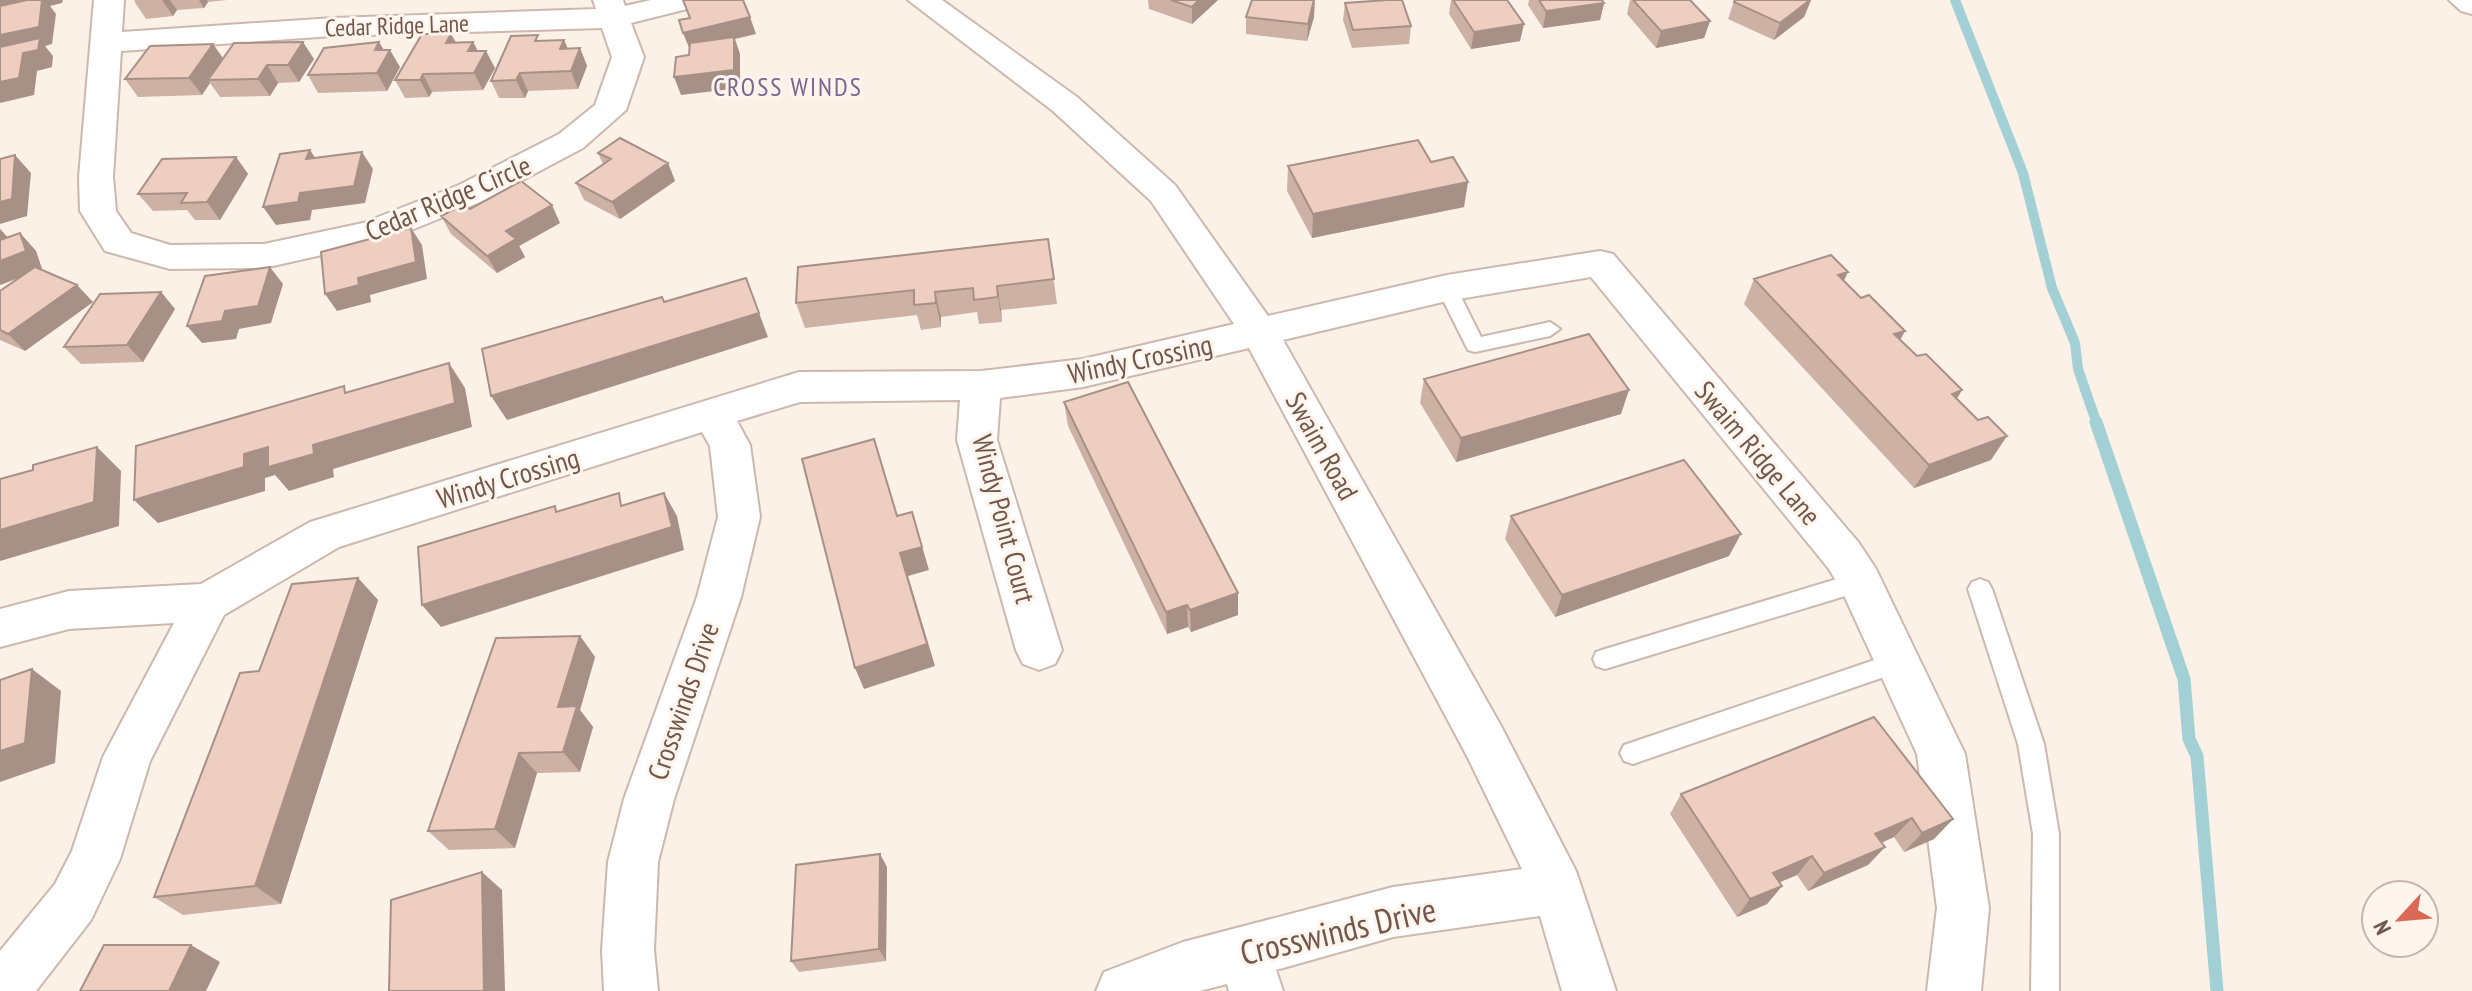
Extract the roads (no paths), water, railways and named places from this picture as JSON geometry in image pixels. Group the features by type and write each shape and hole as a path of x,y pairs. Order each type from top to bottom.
{"street":[{"name":"Cedar Ridge Circle","path":"109,0 96,177 98,211 118,242 170,257 264,256 371,233 471,193 571,141 610,110 628,57 612,9"},
{"name":"Cedar Ridge Lane","path":"104,43 612,9 688,0"},
{"name":"Swaim Road","path":"923,0 1065,104 1163,193 1260,333 1484,741 1558,889 1589,991"},
{"path":"2464,0 2472,5"},
{"name":"Swaim Ridge Lane","path":"1260,333 1447,288 1600,263 1844,556 1860,582 1941,754 1963,908 1954,991"},
{"name":"Windy Crossing","path":"208,602 325,534 799,387 839,384 981,386 1083,373 1260,333"},
{"name":"Windy Point Court","path":"981,386 977,440 1039,650"},
{"name":"Crosswinds Drive","path":"631,991 628,950 633,862 649,799 719,597 739,517 730,445 713,416"},
{"path":"0,628 69,610 208,602"},
{"path":"2,991 73,902 95,859 127,757 208,602"},
{"name":"Crosswinds Drive","path":"1123,991 1250,972 1393,912 1558,889"}],"lane":[{"path":"1447,288 1475,345 1550,329"},
{"path":"1605,659 1860,582"},
{"path":"1980,589 2031,744 2046,834 2045,991"},
{"path":"1633,753 1898,662"}],"waterway":[{"path":"1955,0 2023,173 2052,288 2075,343 2078,369 2097,424"},
{"path":"2096,422 2184,679 2189,739 2197,756 2217,991"}],"district":[{"name":"CROSS WINDS","path":"788,87"}]}
